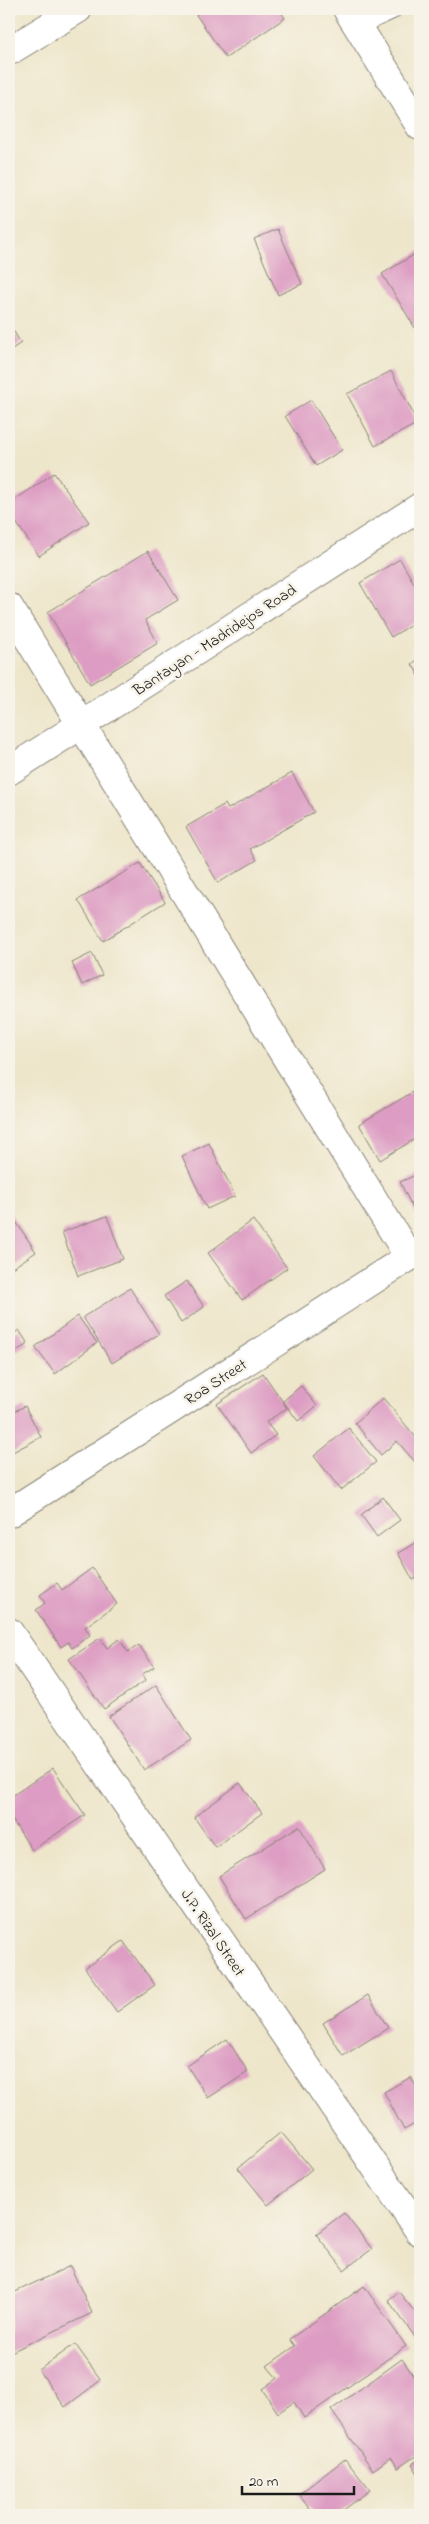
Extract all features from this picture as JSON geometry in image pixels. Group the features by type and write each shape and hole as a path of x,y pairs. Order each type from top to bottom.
{"street":[{"path":"9,51 78,9"},
{"path":"352,17 420,126"},
{"name":"Bantayan - Madridejos Road","path":"9,771 420,507"},
{"path":"9,607 415,1254"},
{"name":"Roa Street","path":"9,1513 415,1254"},
{"name":"J.P. Rizal Street","path":"9,1632 420,2232"}],"lane":[{"path":"352,17 392,9"}],"building":[{"path":"192,9 279,9 285,18 226,58"},
{"path":"278,229 302,284 278,295 254,239"},
{"path":"420,251 420,336 382,274"},
{"path":"9,324 21,343 9,351"},
{"path":"391,371 418,423 375,446 347,394"},
{"path":"311,400 342,450 316,466 285,416"},
{"path":"54,473 89,522 39,556 9,512 9,504"},
{"path":"148,551 178,600 145,620 158,643 90,684 48,612"},
{"path":"400,559 420,594 420,620 391,637 360,583"},
{"path":"420,658 420,677 412,664"},
{"path":"292,773 314,812 250,849 257,860 218,883 186,827 225,804 228,809"},
{"path":"140,863 165,902 103,941 78,900"},
{"path":"92,953 102,975 82,985 72,963"},
{"path":"416,1090 420,1097 420,1136 380,1160 359,1124"},
{"path":"209,1143 235,1196 207,1209 182,1156"},
{"path":"420,1173 420,1218 418,1219 400,1182"},
{"path":"9,1211 36,1252 9,1270"},
{"path":"107,1216 123,1259 78,1276 62,1232"},
{"path":"253,1220 287,1268 242,1300 208,1253"},
{"path":"187,1281 204,1307 181,1323 164,1296"},
{"path":"130,1288 159,1334 112,1363 83,1317"},
{"path":"78,1316 97,1343 55,1374 35,1347"},
{"path":"19,1330 28,1344 11,1354 9,1350 9,1337"},
{"path":"263,1373 287,1408 266,1422 276,1435 251,1453 217,1404"},
{"path":"301,1386 317,1406 298,1421 283,1401"},
{"path":"383,1398 420,1442 420,1457 415,1462 397,1441 381,1455 355,1423"},
{"path":"25,1406 41,1437 9,1454 9,1414"},
{"path":"349,1428 376,1462 341,1490 314,1456"},
{"path":"383,1497 400,1520 377,1537 361,1515"},
{"path":"420,1540 420,1576 413,1580 398,1553"},
{"path":"92,1568 117,1604 85,1627 90,1635 72,1648 68,1642 61,1647 36,1610 45,1603 40,1595 57,1583 62,1590"},
{"path":"100,1638 107,1648 119,1639 128,1652 139,1645 154,1667 142,1674 146,1680 104,1709 69,1659"},
{"path":"156,1685 191,1740 144,1770 109,1716"},
{"path":"53,1768 85,1815 32,1850 9,1815 9,1798"},
{"path":"240,1783 262,1813 215,1847 194,1817"},
{"path":"299,1826 325,1869 246,1919 219,1876"},
{"path":"123,1941 155,1985 117,2012 85,1968"},
{"path":"368,1995 388,2028 343,2056 323,2023"},
{"path":"227,2039 248,2072 208,2098 187,2066"},
{"path":"411,2077 420,2094 420,2121 404,2130 384,2092"},
{"path":"281,2132 312,2169 268,2205 238,2168"},
{"path":"344,2213 372,2249 344,2270 316,2234"},
{"path":"70,2266 92,2313 9,2353 9,2295"},
{"path":"364,2286 406,2346 304,2418 294,2402 278,2413 262,2389 277,2378 267,2366 295,2346 290,2339"},
{"path":"399,2292 414,2311 420,2307 420,2339 418,2341 388,2300"},
{"path":"75,2344 101,2380 65,2407 39,2370"},
{"path":"402,2359 420,2385 420,2453 398,2468 391,2457 373,2470 331,2410"},
{"path":"345,2459 370,2490 337,2515 315,2515 299,2494"},
{"path":"420,2459 420,2477 412,2464"}]}
